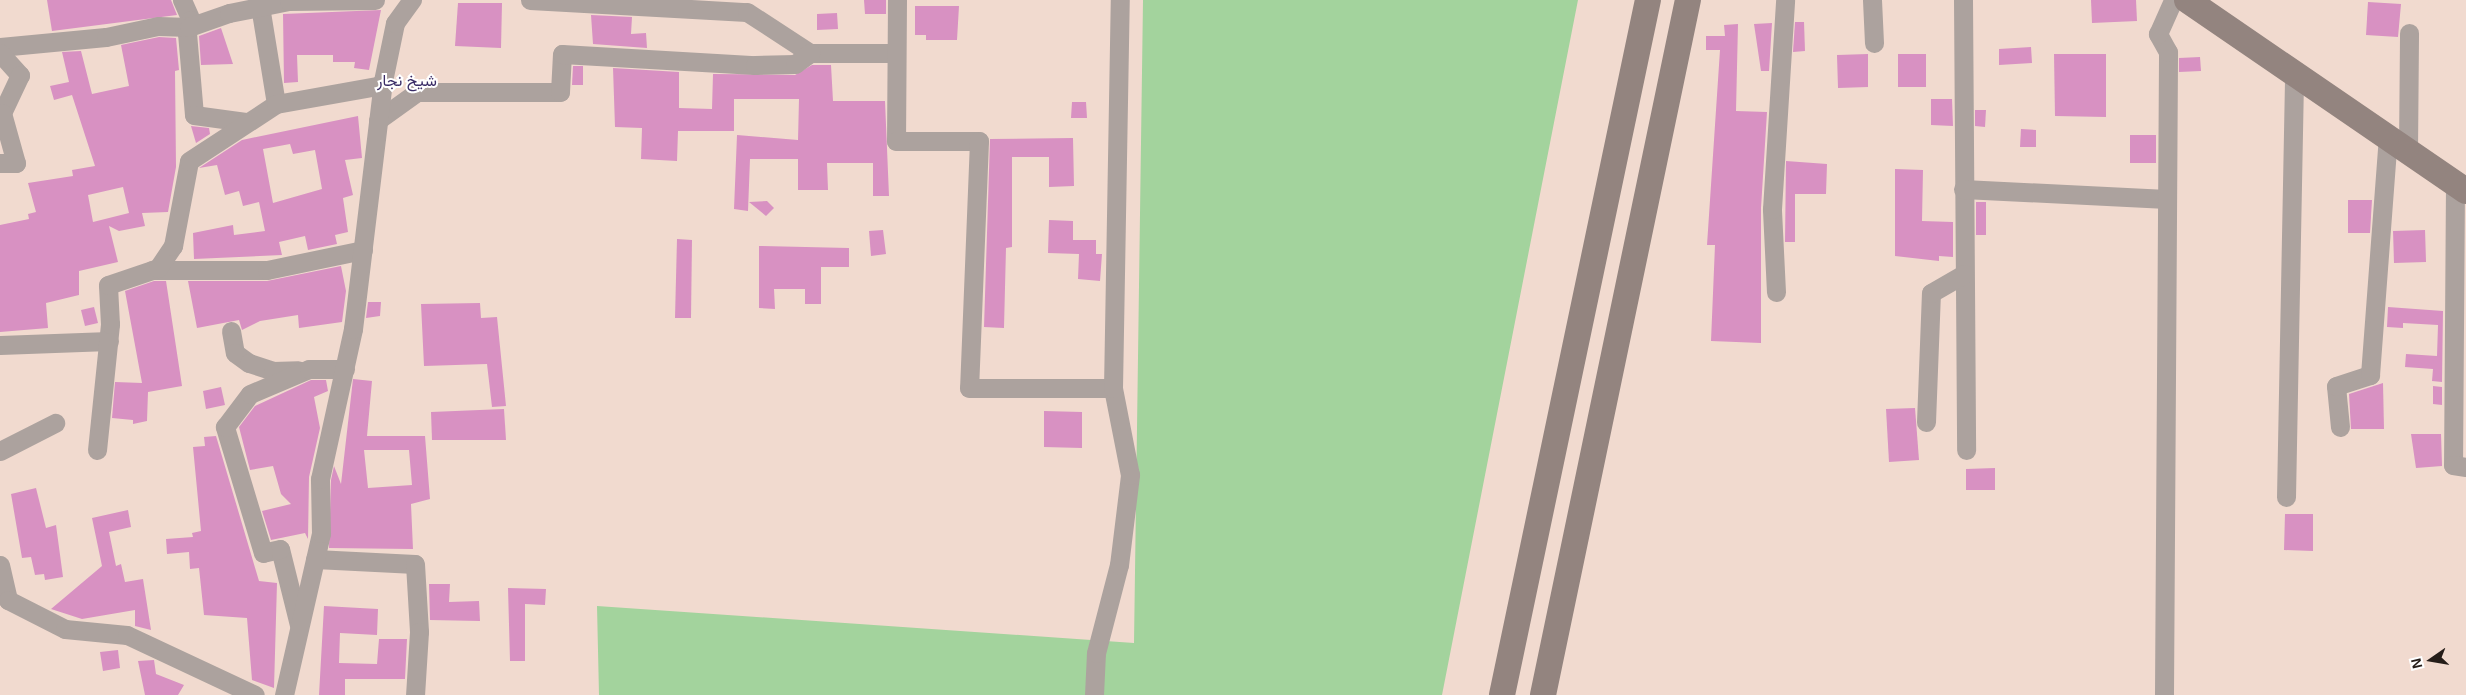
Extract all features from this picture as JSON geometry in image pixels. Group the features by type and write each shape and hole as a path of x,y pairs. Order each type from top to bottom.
{"main road":[{"path":"1502,695 1648,0"},
{"path":"1543,695 1688,0"},
{"path":"2187,0 2461,188"}],"street":[{"path":"182,0 191,20 188,27 194,115 246,122"},
{"path":"0,47 106,37 158,26 188,27 260,6 289,1 374,0"},
{"path":"284,695 321,533 320,479 345,369 363,250 382,85 395,23 412,0"},
{"path":"530,0 747,12 810,53 896,53"},
{"path":"897,0 896,141 979,141 969,388 1113,388"},
{"path":"1094,695 1096,653 1119,565 1130,475 1113,388 1120,0"},
{"path":"1776,292 1772,209 1785,0"},
{"path":"1872,0 1874,43"},
{"path":"1962,0 1966,450"},
{"path":"2164,695 2168,52 2158,34 2172,0"},
{"path":"260,6 276,104"},
{"path":"2340,427 2336,386 2370,375 2398,144 2409,33"},
{"path":"0,53 20,75 2,113 16,163 0,163"},
{"path":"378,120 417,92 560,92 562,54 755,65 795,64 810,53"},
{"path":"2286,497 2294,73"},
{"path":"152,270 173,246 189,161 276,104 382,85"},
{"path":"2461,188 2453,465 2466,467"},
{"path":"1963,189 2167,199"},
{"path":"97,450 109,341 108,285 152,270 267,270 363,250"},
{"path":"1926,422 1931,293 1964,274"},
{"path":"231,331 235,353 249,363 273,370 345,369"},
{"path":"0,345 109,341"},
{"path":"300,629 280,549 263,553 225,427 250,394 309,369"},
{"path":"0,451 55,423"},
{"path":"315,559 415,564 419,632 415,695"},
{"path":"0,564 2,584 8,600 65,629 127,634 255,695"}],"green space":[{"path":"1143,0 1578,0 1442,695 599,695 597,606 1134,643"}],"building":[{"path":"47,0 171,0 177,15 52,31"},
{"path":"864,0 886,0 886,14 865,14"},
{"path":"2091,0 2136,0 2137,21 2092,23"},
{"path":"2368,2 2401,4 2398,37 2366,35"},
{"path":"458,3 502,3 501,48 455,46"},
{"path":"915,6 959,6 957,40 926,40 926,35 915,35"},
{"path":"381,10 369,70 354,68 355,62 333,62 333,55 297,55 298,82 284,83 283,14"},
{"path":"837,13 838,29 817,30 817,14"},
{"path":"591,15 632,17 631,34 646,33 647,48 593,44"},
{"path":"1795,22 1804,22 1805,51 1793,52"},
{"path":"1772,23 1769,71 1761,71 1754,24"},
{"path":"1738,24 1736,111 1767,112 1761,208 1761,343 1711,341 1715,245 1707,245 1720,50 1706,50 1706,36 1725,36 1724,25"},
{"path":"221,28 233,64 201,65 199,36"},
{"path":"159,37 176,38 179,70 175,71 176,167 168,212 142,213 145,226 119,231 109,226 118,262 79,271 79,295 46,303 48,328 0,332 0,225 29,219 28,214 36,212 28,183 73,176 72,170 95,166 72,95 54,100 50,86 69,82 62,52 81,51 92,94 129,86 121,45","holes":["123,187 129,213 93,222 88,195"]},
{"path":"2031,47 2032,63 1999,65 1999,49"},
{"path":"1868,54 1868,87 1838,88 1837,55"},
{"path":"1898,54 1926,54 1926,87 1898,87"},
{"path":"2054,54 2106,54 2106,117 2055,116"},
{"path":"2200,57 2201,71 2179,72 2179,58"},
{"path":"812,65 831,65 833,101 885,101 889,196 873,196 873,163 827,163 828,190 798,190 798,159 750,159 748,211 734,209 737,135 798,140 799,99 734,99 734,131 678,131 677,161 641,159 642,128 615,127 613,68 679,72 679,108 712,109 713,74 795,75"},
{"path":"573,66 583,66 583,85 572,85"},
{"path":"1931,99 1952,99 1953,126 1931,125"},
{"path":"1072,102 1086,102 1087,118 1071,118"},
{"path":"1975,110 1986,110 1985,127 1975,126"},
{"path":"358,116 362,158 345,160 353,195 343,198 348,232 335,235 337,244 308,250 305,236 279,242 282,255 194,259 193,233 233,225 234,235 265,231 259,202 243,206 239,191 225,195 217,165 199,168 242,140","holes":["290,144 293,154 315,150 322,189 273,203 263,149"]},
{"path":"191,126 209,128 210,134 196,143"},
{"path":"2021,129 2036,130 2036,147 2020,147"},
{"path":"2130,135 2156,135 2156,163 2130,163"},
{"path":"1073,138 1074,186 1049,187 1049,157 1012,157 1012,247 1006,248 1004,328 984,327 990,139"},
{"path":"1786,161 1827,164 1826,194 1795,194 1795,242 1785,242"},
{"path":"1895,169 1923,170 1922,221 1953,222 1953,257 1939,256 1939,261 1895,256"},
{"path":"2348,200 2372,200 2370,233 2348,233"},
{"path":"767,201 774,208 766,216 749,202"},
{"path":"1976,202 1986,202 1986,235 1976,235"},
{"path":"1049,220 1073,221 1073,240 1096,240 1096,254 1102,254 1100,281 1078,279 1079,254 1048,253"},
{"path":"883,230 886,254 871,256 869,231"},
{"path":"2425,230 2426,262 2394,263 2393,231"},
{"path":"677,239 692,240 691,318 675,318"},
{"path":"759,246 849,248 849,267 821,267 821,304 805,304 805,289 774,289 775,309 759,308"},
{"path":"341,266 346,291 342,322 299,328 298,315 260,321 242,330 239,320 197,328 188,281 267,281"},
{"path":"154,281 166,281 182,386 148,392 147,421 133,424 133,420 112,418 115,382 142,383 125,291"},
{"path":"368,302 381,302 380,316 366,318"},
{"path":"480,303 481,318 497,317 506,406 492,407 487,364 424,366 421,304"},
{"path":"94,307 98,323 85,326 81,310"},
{"path":"2388,307 2443,311 2442,382 2432,381 2433,369 2405,367 2406,354 2437,356 2438,325 2403,323 2403,328 2387,327"},
{"path":"353,379 372,381 367,436 425,436 430,499 411,504 413,549 329,548 331,480 334,466 341,484","holes":["364,450 409,450 412,485 368,488"]},
{"path":"311,380 326,380 328,391 314,397 320,428 309,477 308,539 305,533 271,540 262,511 291,504 281,494 273,466 250,470 239,427 255,406"},
{"path":"2383,383 2384,429 2351,429 2349,394"},
{"path":"2433,386 2442,387 2442,405 2433,404"},
{"path":"221,387 225,405 206,409 203,391"},
{"path":"1915,408 1919,460 1889,462 1886,409"},
{"path":"504,409 506,440 432,440 431,412"},
{"path":"1044,411 1082,412 1082,448 1044,447"},
{"path":"2411,434 2441,434 2442,466 2416,468"},
{"path":"216,436 259,581 277,583 274,688 252,680 247,618 204,615 199,568 190,569 189,552 167,554 166,539 193,537 192,533 201,531 193,447 205,446 204,437"},
{"path":"1995,468 1995,490 1966,490 1966,469"},
{"path":"36,488 46,528 56,525 63,577 45,580 44,574 35,575 31,557 22,558 11,494"},
{"path":"128,510 131,527 109,532 116,566 121,564 125,582 143,579 151,630 135,626 135,610 82,619 51,609 102,566 92,518"},
{"path":"2285,514 2313,514 2313,551 2284,550"},
{"path":"429,584 450,584 449,602 479,601 480,621 430,620"},
{"path":"508,588 546,589 545,605 525,604 525,661 510,661"},
{"path":"324,606 378,609 377,635 340,633 339,663 377,664 379,639 407,639 405,679 345,679 345,695 319,695"},
{"path":"118,650 120,668 103,671 100,652"},
{"path":"154,660 156,674 184,685 178,695 145,695 138,661"}],"district":[{"name":"شيخ نجار","path":"407,81"}]}
